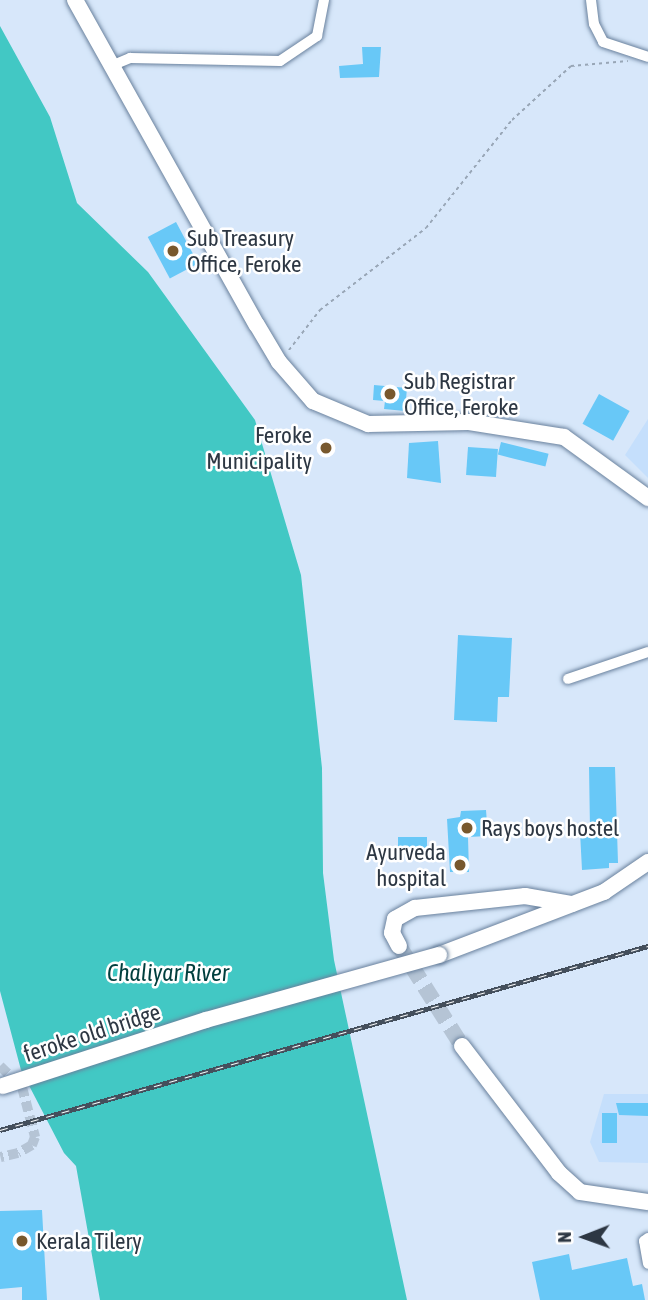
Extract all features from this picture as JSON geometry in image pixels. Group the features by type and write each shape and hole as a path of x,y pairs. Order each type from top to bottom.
{"main road":[{"path":"75,0 279,362 313,401 341,416 368,424 469,422 564,437 648,498"},
{"name":"feroke old bridge","path":"2,1086 206,1020 439,955 604,892 648,862"},
{"path":"399,946 391,933 395,919 415,908 524,896 572,904"},
{"path":"461,1046 559,1173 580,1192 648,1202"}],"street":[{"path":"111,66 130,58 280,61 317,36 324,0"},
{"path":"591,0 594,24 603,42 648,57"},
{"path":"568,679 648,652"},
{"path":"648,1238 644,1241 648,1264"}],"path":[{"path":"279,362 320,310 426,228 512,120 571,66 635,61"}],"shaded area":[{"path":"648,419 648,478 625,455"},
{"path":"604,1094 648,1094 648,1163 599,1162 590,1142"}],"water":[{"name":"Chaliyar River","path":"0,26 50,117 77,203 148,272 255,420 301,575 322,768 323,873 334,960 407,1300 100,1300 76,1166 64,1153 21,1070 0,991"}],"building":[{"path":"362,47 381,47 379,77 340,78 339,66 363,64"},
{"name":"Sub Treasury Office, Feroke","path":"176,222 198,263 170,279 148,237"},
{"name":"Sub Registrar Office, Feroke","path":"374,385 407,388 405,411 384,409 385,401 373,400"},
{"path":"599,394 630,411 613,441 583,424"},
{"path":"438,441 441,483 407,478 409,443"},
{"path":"501,442 549,454 545,466 498,455"},
{"path":"468,447 498,449 496,477 466,475"},
{"path":"458,635 512,638 509,697 498,697 497,722 454,720"},
{"path":"589,767 615,767 618,863 609,863 609,868 582,870 580,832 590,830"},
{"name":"Rays boys hostel","path":"486,810 488,836 468,837 469,872 450,872 447,819 460,817 461,811"},
{"name":"Rays boys hostel","path":"398,837 427,837 427,855 398,855"},
{"path":"616,1103 648,1103 648,1116 619,1115"},
{"path":"602,1113 617,1113 617,1143 602,1143"},
{"name":"Kerala Tilery","path":"42,1210 47,1300 22,1300 22,1287 0,1289 0,1211"},
{"path":"569,1254 572,1270 627,1258 633,1286 642,1284 645,1300 540,1300 532,1262"}],"tunnel":[{"path":"399,946 462,1046"},
{"path":"0,1066 22,1087 35,1137 32,1145 18,1153 0,1157"}],"railway":[{"path":"0,1130 648,946"}],"place":[{"name":"Sub Treasury Office, Feroke","path":"173,251"},
{"name":"Sub Registrar Office, Feroke","path":"390,394"},
{"name":"Feroke Municipality","path":"326,448"},
{"name":"Rays boys hostel","path":"467,828"},
{"name":"Ayurveda hospital","path":"460,865"},
{"name":"Kerala Tilery","path":"22,1241"}]}
